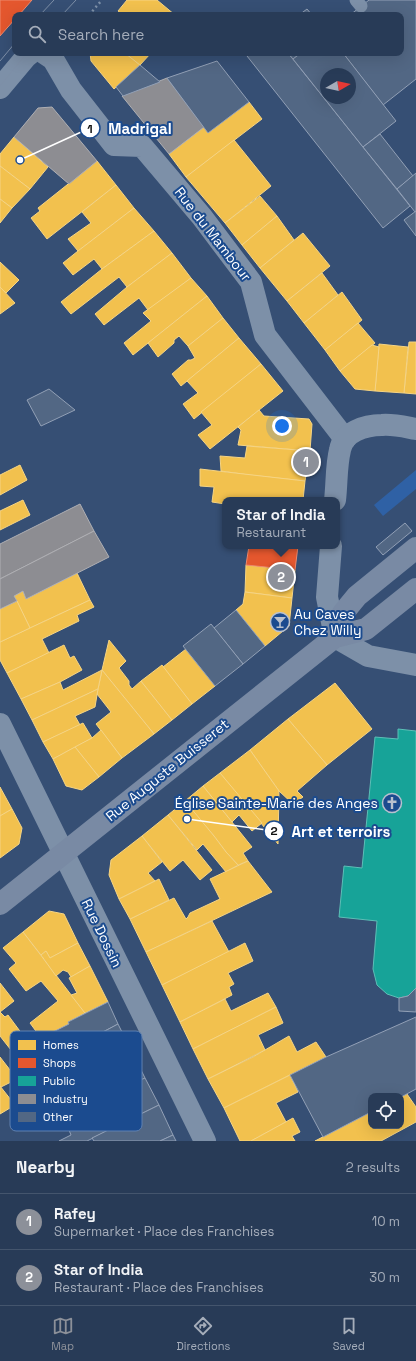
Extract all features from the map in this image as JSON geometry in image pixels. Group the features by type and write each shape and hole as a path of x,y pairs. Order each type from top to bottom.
{"street":[{"path":"0,88 27,56"},
{"name":"Rue du Mambour","path":"48,56 71,90 114,145 142,146 202,217 251,282 265,335 345,439"},
{"path":"335,497 340,449 345,439 356,430 376,425 416,429"},
{"path":"335,637 343,613 357,596 416,548"},
{"path":"331,549 327,597 335,637 368,656 416,665"},
{"path":"335,637 366,629 416,589"},
{"name":"Rue Auguste Buisseret","path":"0,904 335,637"},
{"name":"Rue Dossin","path":"0,724 205,1141"}],"path":[{"path":"92,12 102,0"}],"shaded area":[{"path":"416,470 416,489 383,516 374,505"}],"building: Homes":[{"path":"127,0 157,0 171,12 119,12 118,11"},
{"path":"90,56 129,56 140,65 114,89 91,61"},
{"path":"129,56 148,56 140,65"},
{"path":"249,102 262,119 186,177 169,154 204,127 208,133"},
{"path":"14,137 48,167 30,189 0,166 0,154"},
{"path":"234,140 271,186 225,223 186,177"},
{"path":"97,161 116,185 47,239 31,218 40,211 38,208"},
{"path":"0,166 30,189 12,208 0,199"},
{"path":"116,185 134,208 78,251 68,239 91,223 82,212"},
{"path":"260,196 277,216 242,245 225,223"},
{"path":"0,199 12,208 0,223"},
{"path":"134,208 154,231 102,269 94,259 73,275 63,263"},
{"path":"277,216 294,240 260,268 242,245"},
{"path":"154,231 172,253 127,287 119,277 71,314 61,302 102,269"},
{"path":"303,233 330,266 287,301 260,268"},
{"path":"172,253 191,278 148,310 139,298 104,325 95,314 127,287"},
{"path":"0,262 19,280 6,293 0,287"},
{"path":"322,273 338,295 304,323 287,301"},
{"path":"191,278 207,296 133,355 124,343 151,321 143,313"},
{"path":"0,287 15,303 0,314"},
{"path":"342,292 362,320 325,350 304,323"},
{"path":"207,296 223,318 188,346 179,336 174,340 174,343 158,357 148,343"},
{"path":"223,318 239,338 181,386 172,374 188,360 195,358 188,346"},
{"path":"358,323 375,343 340,371 325,350"},
{"path":"239,338 261,364 194,419 183,404 198,393 187,381"},
{"path":"409,342 416,342 416,394 404,393"},
{"path":"379,344 408,347 404,393 375,391"},
{"path":"372,345 379,347 375,391 355,389 340,371"},
{"path":"261,364 283,391 210,449 198,435 212,425 201,412"},
{"path":"259,410 264,416 309,419 312,424 310,451 238,445 241,430 238,427"},
{"path":"247,446 310,451 305,481 221,471 220,456 245,458"},
{"path":"20,465 27,480 0,495 0,475"},
{"path":"200,469 305,481 303,497 222,497 222,504 212,502 214,487 200,486"},
{"path":"23,500 30,515 0,530 0,511"},
{"path":"246,565 295,570 292,598 245,592"},
{"path":"77,573 90,600 30,628 14,596 23,591 26,599"},
{"path":"245,592 292,598 289,626 265,646 236,610 243,604"},
{"path":"90,600 94,607 77,615 79,621 42,639 49,653 7,673 0,660 0,642"},
{"path":"17,601 30,628 0,642 0,609"},
{"path":"109,640 126,661 119,668 129,681 129,685 132,689 141,681 172,720 154,734 102,670"},
{"path":"64,645 70,658 74,656 82,670 60,682 21,699 7,673"},
{"path":"186,649 215,686 192,704 163,667"},
{"path":"162,665 192,704 172,720 141,681"},
{"path":"102,670 154,734 122,758 96,724 111,712 97,694"},
{"path":"102,670 98,689 32,720 21,699 60,682 63,690"},
{"path":"335,683 372,729 327,765 288,719"},
{"path":"98,689 95,707 75,716 80,725 43,742 32,720"},
{"path":"288,719 327,765 297,791 303,797 293,804 279,791 250,750"},
{"path":"83,723 92,738 53,759 43,742"},
{"path":"101,730 122,758 99,777 75,747 92,738"},
{"path":"75,747 99,777 82,790 66,786 53,759"},
{"path":"250,750 279,791 278,844 220,773"},
{"path":"220,773 262,823 252,831 239,815 232,822 203,786"},
{"path":"203,786 252,847 243,853 248,861 238,865 185,801"},
{"path":"0,787 12,809 0,816"},
{"path":"185,801 238,865 226,872 203,844 197,850 168,815"},
{"path":"12,809 22,828 19,844 0,858 0,816"},
{"path":"168,815 212,870 200,880 183,860 170,871 142,836"},
{"path":"142,836 162,862 148,873 155,881 119,899 109,875 111,860"},
{"path":"248,861 272,892 146,952 130,919 174,898 186,919 190,913 220,899 210,879"},
{"path":"159,879 169,900 130,919 119,899"},
{"path":"49,911 64,914 78,943 50,958 46,951 41,955 23,932"},
{"path":"212,921 229,952 162,985 146,952"},
{"path":"23,932 85,1013 68,1022 69,1024 55,1031 36,1031 30,1023 58,1001 41,981 26,991 9,969 16,963 3,948"},
{"path":"78,943 90,966 71,977 68,972 63,970 56,976 41,955 46,951 50,958"},
{"path":"245,943 253,961 228,973 234,984 229,987 232,995 180,1022 162,985"},
{"path":"90,966 108,1002 85,1013 71,995 77,993 69,978"},
{"path":"0,983 14,1001 0,1012"},
{"path":"268,993 276,1007 193,1049 180,1022 225,999 231,1011"},
{"path":"276,1007 283,1023 258,1035 265,1050 208,1079 193,1049"},
{"path":"0,1012 5,1017 8,1015 20,1031 10,1031 10,1049 0,1036"},
{"path":"289,1036 297,1052 316,1042 326,1057 224,1108 208,1079 253,1057"},
{"path":"0,1057 10,1070 10,1082 1,1087"},
{"path":"290,1075 298,1092 276,1103 286,1122 251,1141 240,1141 224,1108"},
{"path":"0,1086 10,1099 10,1108 0,1114"},
{"path":"407,1094 416,1107 416,1122 404,1129 404,1096"},
{"path":"368,1114 368,1129 403,1129 381,1141 315,1141"},
{"path":"293,1118 300,1132 292,1136 295,1141 251,1141"}],"building: Shops":[{"path":"0,0 32,0 22,12 12,12 12,22 0,36"},
{"path":"249,549 298,549 295,570 246,565"}],"building: Public":[{"name":"Église Sainte-Marie des Anges","path":"398,729 416,731 416,988 408,996 399,998 387,994 377,985 373,969 377,921 339,917 344,866 362,868 375,737 398,739"}],"building: Industry":[{"path":"167,78 204,127 169,154 122,96"},
{"path":"52,107 97,161 69,184 14,137 38,108"},
{"path":"80,504 94,531 0,579 0,544"},
{"path":"94,531 109,557 26,599 23,591 14,596 17,601 0,609 0,579"}],"building: Other":[{"path":"369,0 416,0 416,79 383,105 345,56 404,56 404,12 354,12"},
{"path":"247,56 290,56 320,93 320,104 329,104 410,206 383,228"},
{"path":"297,56 345,56 355,68 320,68 320,93 293,59"},
{"path":"217,61 249,102 208,133 167,78"},
{"path":"140,65 160,82 123,96 116,87"},
{"path":"356,70 396,121 363,147 329,104 356,104"},
{"path":"380,134 413,176 397,189 363,147"},
{"path":"416,173 416,211 415,212 397,189"},
{"path":"416,211 416,236 404,220"},
{"path":"49,389 75,410 41,426 27,400"},
{"path":"405,523 412,531 383,555 376,547"},
{"path":"236,610 265,646 243,664 214,628"},
{"path":"211,624 243,664 215,686 183,646"},
{"path":"416,988 416,1012 399,1011 399,998 408,996"},
{"path":"108,1002 118,1024 105,1031 55,1031 69,1024 68,1022"},
{"path":"416,1017 416,1089 404,1095 404,1093 368,1093 368,1114 323,1137 290,1075 326,1057"},
{"path":"118,1024 122,1031 105,1031"},
{"path":"142,1072 145,1078 142,1079"},
{"path":"145,1078 159,1105 142,1114 142,1079"},
{"path":"159,1105 173,1135 160,1141 94,1141 92,1138 106,1131 142,1131 142,1113"},
{"path":"69,1131 107,1131 87,1141 59,1141 71,1135"},
{"path":"173,1135 176,1141 160,1141"}],"tram line":[{"path":"43,12 54,0"},
{"path":"65,12 76,0"},
{"path":"0,61 12,47"},
{"path":"0,86 25,56"}],"place":[{"name":"Madrigal","path":"20,160"},
{"name":"Rafey","path":"306,462"},
{"name":"Star of India","path":"281,577"},
{"name":"Au Caves Chez Willy","path":"280,622"},
{"name":"Église Sainte-Marie des Anges","path":"392,803"},
{"name":"Art et terroirs","path":"187,819"}]}
